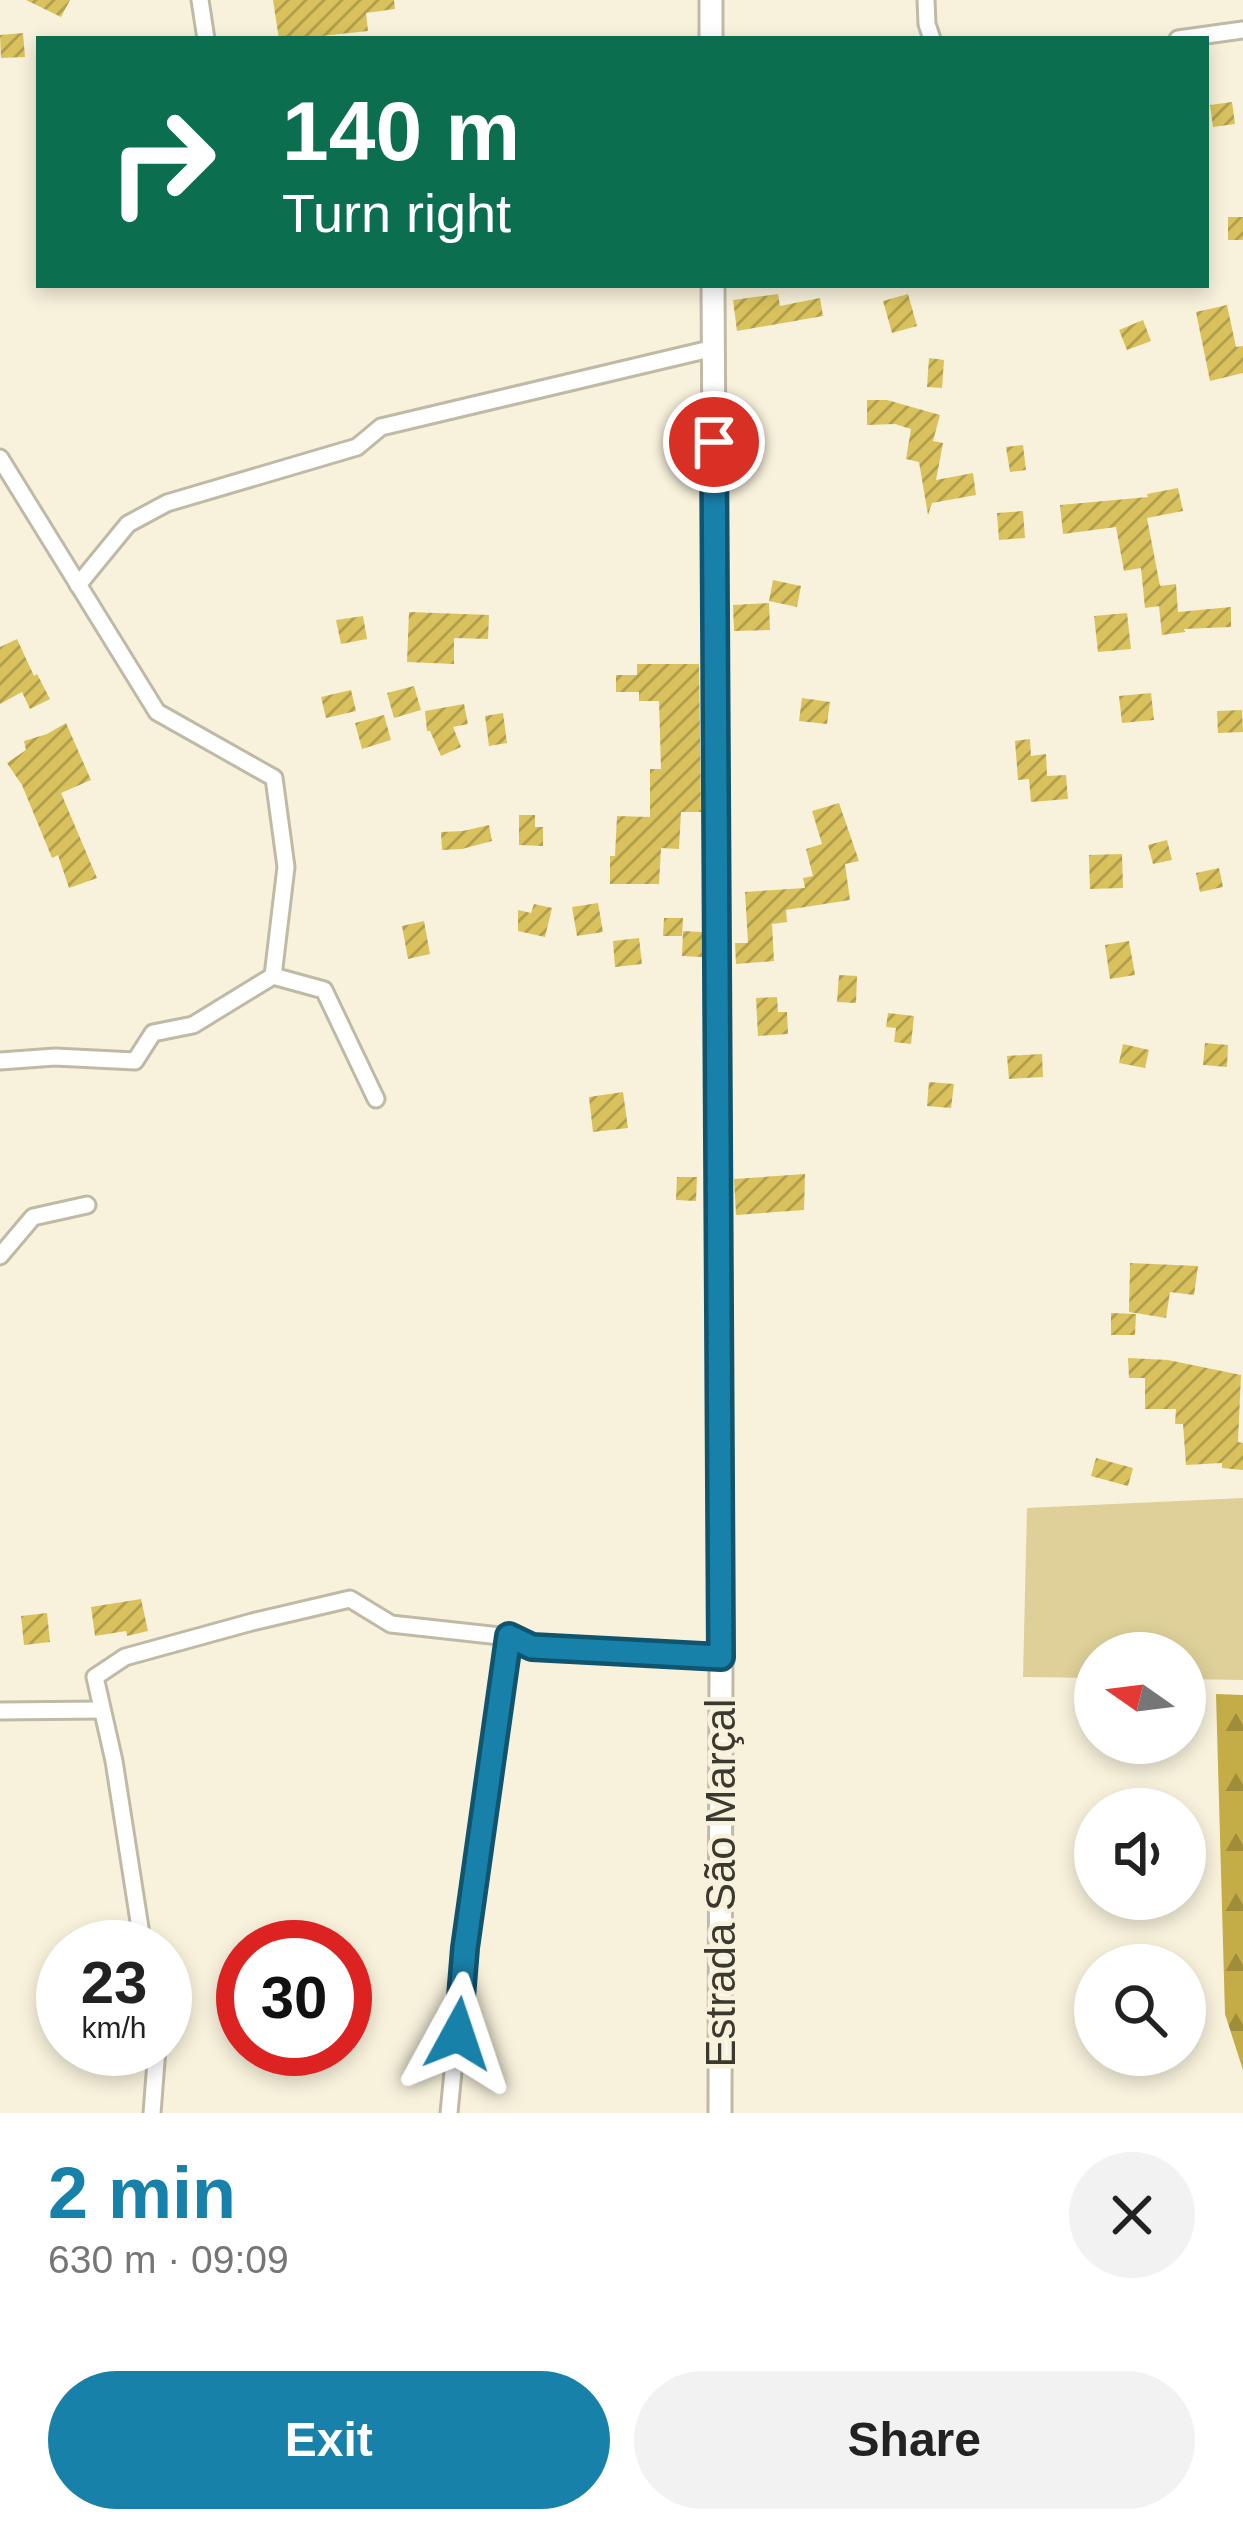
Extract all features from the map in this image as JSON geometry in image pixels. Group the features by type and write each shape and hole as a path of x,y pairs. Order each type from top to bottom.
{"street":[{"path":"200,0 206,36"},
{"path":"711,0 711,36"},
{"path":"926,0 931,36"},
{"path":"1200,36 1243,30"},
{"name":"Estrada São Marçal","path":"713,288 720,2113"},
{"path":"78,585 128,524 167,503 357,448 381,427 714,348"},
{"path":"0,458 157,712 274,778 286,868 273,976"},
{"path":"0,1061 135,1060 153,1033 194,1025 273,976 325,991 376,1099"},
{"path":"0,1256 33,1217 87,1205"},
{"path":"139,1920 114,1761 94,1677 124,1657 350,1599 391,1624 509,1636 532,1647 721,1657"},
{"path":"449,2113 465,1948 509,1636"},
{"path":"0,1712 102,1711"},
{"path":"152,2113 155,2076"}],"green space":[{"path":"1216,1694 1243,1695 1243,2070 1225,2014"}],"shaded area":[{"path":"1243,1498 1243,1680 1206,1679 1206,1632 1074,1632 1074,1678 1023,1677 1027,1508"}],"building":[{"path":"26,0 70,0 61,17"},
{"path":"273,0 394,0 395,9 366,13 368,31 279,36"},
{"path":"23,33 25,57 1,58 0,35"},
{"path":"1232,102 1235,124 1213,127 1210,105"},
{"path":"1228,217 1243,217 1243,240 1228,240"},
{"path":"778,294 780,306 820,298 823,316 737,331 733,300"},
{"path":"908,294 917,326 892,333 883,301"},
{"path":"1227,305 1236,347 1243,346 1243,373 1210,381 1196,312"},
{"path":"1143,320 1151,341 1127,350 1119,330"},
{"path":"929,358 944,360 942,388 927,387"},
{"path":"867,400 887,400 940,415 933,441 943,443 936,480 973,473 976,495 932,503 928,515 919,462 906,459 911,429 867,425"},
{"path":"1023,445 1026,470 1010,472 1006,447"},
{"path":"1178,488 1183,511 1147,518 1160,586 1176,584 1178,612 1231,607 1231,627 1162,635 1159,606 1145,608 1141,568 1124,571 1116,527 1063,534 1060,505 1148,497"},
{"path":"1023,511 1025,538 999,540 997,513"},
{"path":"773,580 801,586 797,607 769,601"},
{"path":"769,603 770,630 734,631 733,605"},
{"path":"409,612 489,615 488,639 454,638 454,664 407,662"},
{"path":"1127,613 1131,649 1098,652 1094,616"},
{"path":"363,616 367,639 341,644 336,620"},
{"path":"17,639 50,699 30,709 22,692 0,704 0,647"},
{"path":"637,664 699,664 701,812 681,812 679,849 661,848 659,884 610,884 617,816 650,817 650,769 661,769 659,701 639,701 639,692 616,692 616,675 637,675"},
{"path":"414,686 421,710 394,718 387,693"},
{"path":"351,690 356,711 326,718 321,697"},
{"path":"1151,693 1154,720 1122,723 1119,696"},
{"path":"802,698 830,702 827,724 799,721"},
{"path":"464,704 468,724 453,727 461,747 441,756 427,731 425,711"},
{"path":"1242,710 1243,732 1218,733 1217,711"},
{"path":"503,713 507,743 489,746 485,716"},
{"path":"384,715 391,740 362,749 355,723"},
{"path":"66,723 91,780 61,793 97,878 69,888 58,855 52,858 22,785 7,763 26,750 24,741"},
{"path":"1030,739 1031,756 1046,754 1047,776 1066,775 1068,799 1031,802 1029,779 1018,780 1015,741"},
{"path":"839,803 859,861 845,864 850,900 786,910 787,922 772,924 774,961 736,964 735,943 748,943 745,892 805,888 803,878 813,876 806,849 822,844 812,811"},
{"path":"519,815 535,815 535,827 543,827 543,846 519,845"},
{"path":"489,825 492,841 442,850 441,832"},
{"path":"1167,840 1172,860 1153,864 1148,845"},
{"path":"1122,854 1123,888 1090,889 1089,855"},
{"path":"1219,868 1223,887 1200,892 1196,873"},
{"path":"598,903 603,932 577,936 572,907"},
{"path":"534,904 552,908 545,937 518,931 518,910 531,913"},
{"path":"664,918 683,918 682,936 663,936"},
{"path":"424,921 430,954 408,959 402,926"},
{"path":"683,931 702,932 702,957 682,956"},
{"path":"639,938 642,964 615,967 613,941"},
{"path":"1129,941 1135,975 1110,979 1105,945"},
{"path":"839,975 857,976 856,1003 837,1002"},
{"path":"777,997 778,1012 787,1012 788,1034 758,1036 756,998"},
{"path":"888,1013 914,1016 911,1044 894,1042 896,1028 886,1027"},
{"path":"1205,1043 1228,1045 1227,1067 1203,1065"},
{"path":"1123,1044 1149,1050 1145,1068 1119,1063"},
{"path":"1042,1054 1043,1077 1009,1079 1007,1056"},
{"path":"929,1082 954,1084 951,1108 927,1106"},
{"path":"623,1092 628,1128 593,1132 589,1097"},
{"path":"805,1174 804,1210 736,1215 734,1179"},
{"path":"677,1177 697,1177 696,1201 676,1200"},
{"path":"1130,1263 1198,1266 1194,1295 1170,1292 1166,1318 1129,1312"},
{"path":"1111,1313 1136,1314 1135,1335 1111,1335"},
{"path":"1128,1358 1168,1360 1241,1375 1238,1442 1243,1443 1243,1470 1222,1468 1222,1463 1186,1465 1183,1424 1175,1424 1176,1409 1145,1409 1145,1378 1129,1378"},
{"path":"1096,1458 1133,1468 1128,1486 1091,1476"},
{"path":"141,1599 148,1631 95,1636 91,1607"},
{"path":"47,1613 50,1642 24,1645 21,1616"}],"route":[{"path":"458,2034 465,1948 509,1636 532,1647 721,1657 714,442"}]}
